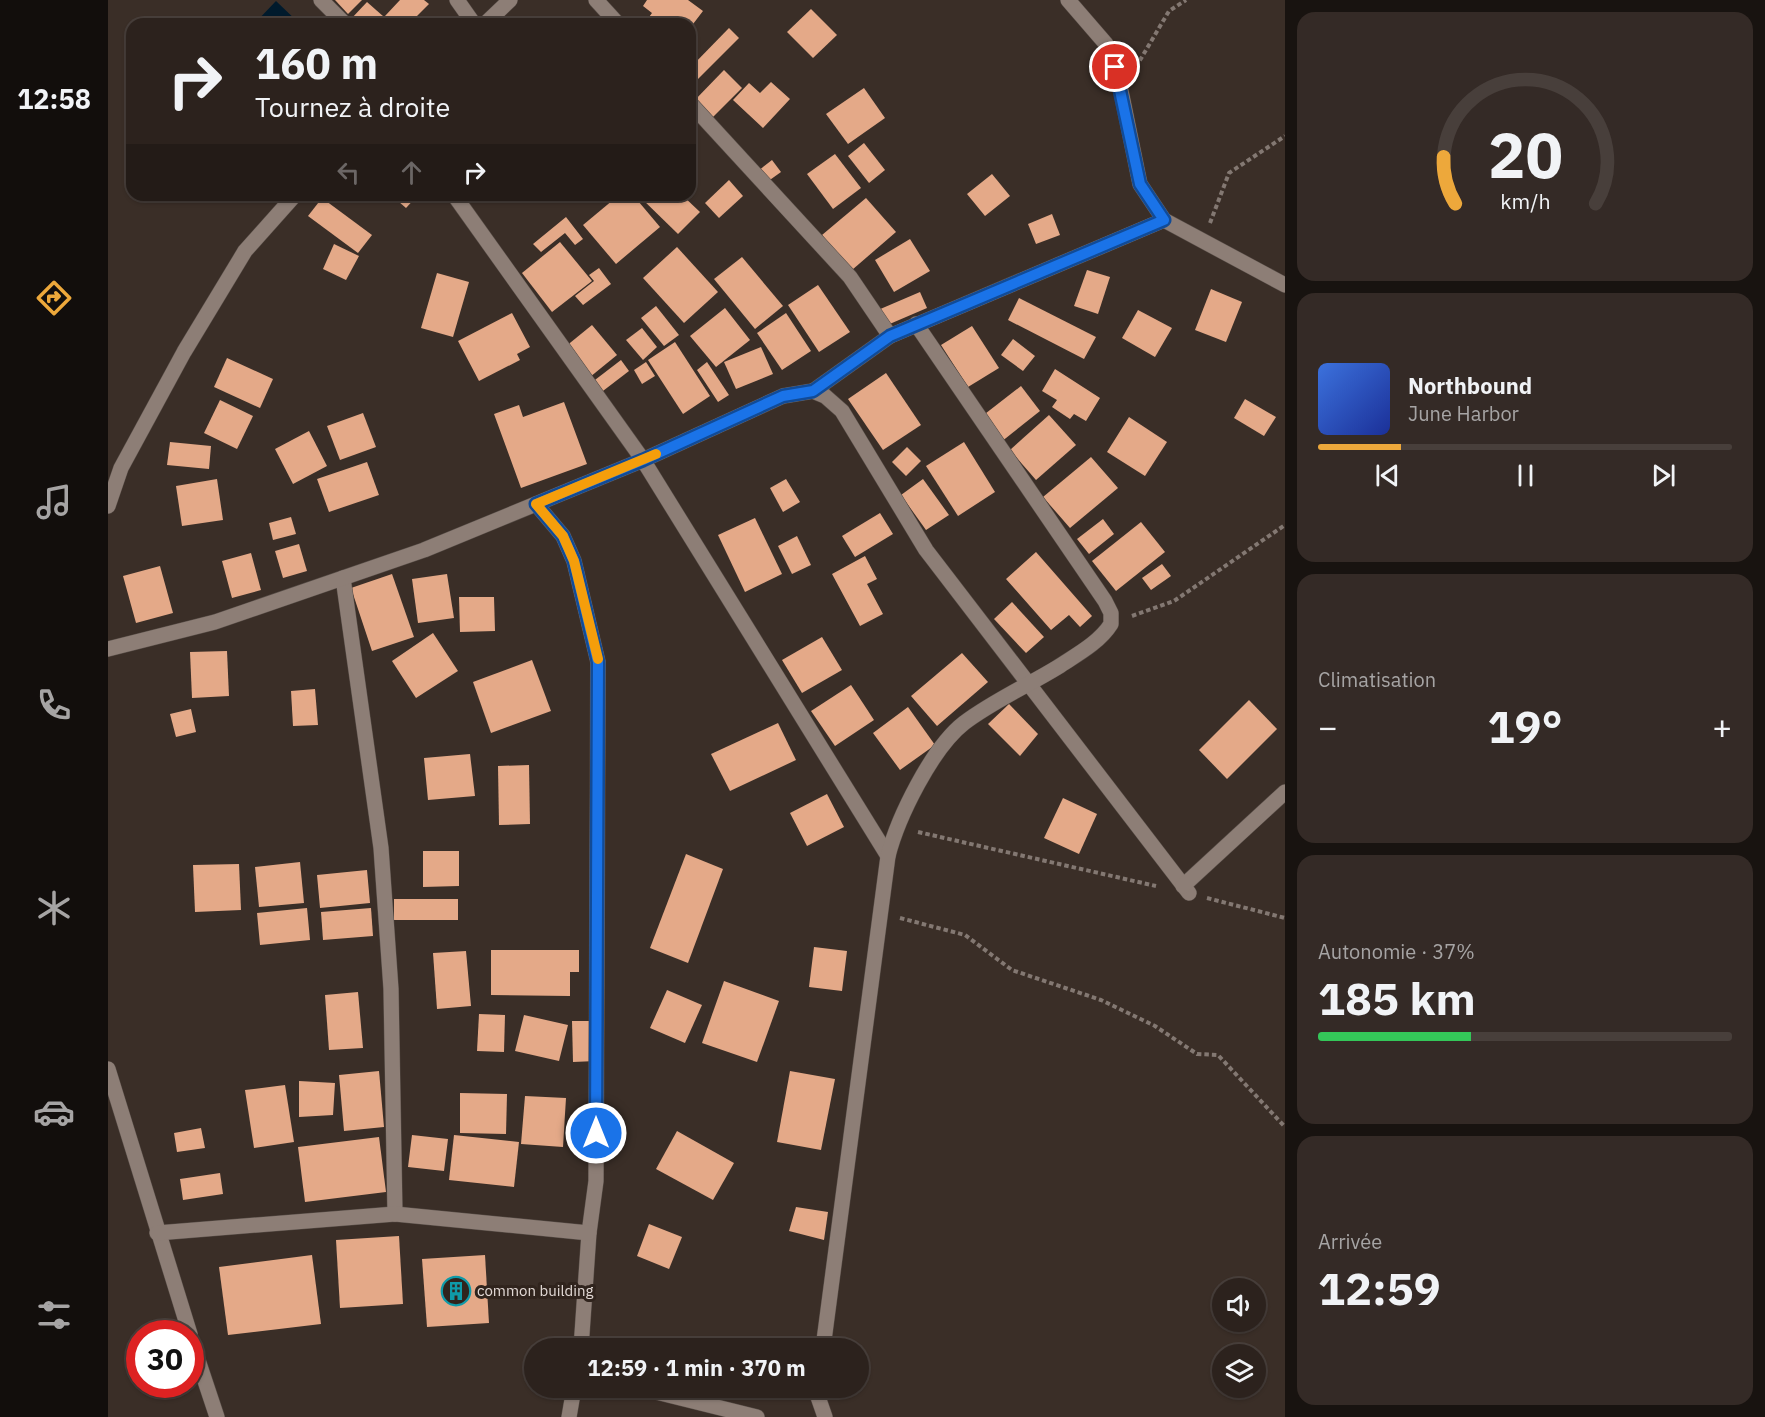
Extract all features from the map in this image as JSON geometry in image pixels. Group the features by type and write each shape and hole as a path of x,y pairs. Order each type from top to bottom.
{"street":[{"path":"321,0 339,18"},
{"path":"457,0 470,18"},
{"path":"490,18 510,0"},
{"path":"596,0 612,18"},
{"path":"1068,0 1106,44 1121,91 1140,184 1164,220 1285,285"},
{"path":"696,110 850,277 890,336"},
{"path":"108,506 121,468 184,352 239,261 290,201"},
{"path":"458,201 643,460 888,856"},
{"path":"108,649 214,622 424,550 643,460 783,396 813,391 890,336 1164,220"},
{"path":"824,1338 880,913 888,856 895,827 930,764 962,725 988,706 1029,686 1098,639 1111,624 1111,613 1105,601 916,324"},
{"path":"813,391 825,396 842,411 926,550 1186,889 1285,792"},
{"path":"536,504 563,536 574,561 598,662 596,1181 589,1233 582,1338"},
{"path":"343,578 381,848 391,989 395,1214"},
{"path":"108,1069 185,1320"},
{"path":"157,1233 395,1214 589,1233"},
{"path":"204,1378 217,1417"},
{"path":"569,1417 572,1398"},
{"path":"680,1398 757,1417"},
{"path":"820,1398 825,1417"}],"path":[{"path":"1121,91 1169,11 1186,0"},
{"path":"1203,240 1229,173 1285,136"},
{"path":"1111,624 1174,601 1285,525"},
{"path":"895,827 1186,889 1285,918"},
{"path":"880,913 965,935 1012,970 1101,1000 1155,1026 1197,1053 1218,1055 1285,1127"}],"water":[{"path":"276,1 294,18 260,18"}],"building":[{"path":"335,0 362,0 348,14"},
{"path":"400,0 424,0 429,4 415,18 387,18 385,16"},
{"path":"647,0 688,0 703,11 696,20 696,18 648,18 652,13 643,6"},
{"path":"367,2 385,18 352,18"},
{"path":"811,9 837,35 813,58 787,32"},
{"path":"729,28 739,38 696,81 696,62"},
{"path":"724,70 742,88 710,120 696,107 696,99"},
{"path":"771,82 790,99 763,128 733,100 749,83 760,93"},
{"path":"864,88 885,118 848,144 826,114"},
{"path":"864,143 885,170 869,183 848,156"},
{"path":"835,154 861,188 833,209 807,174"},
{"path":"772,160 781,172 767,182 758,171"},
{"path":"992,174 1010,196 985,216 967,194"},
{"path":"729,180 743,196 719,218 705,203"},
{"path":"866,198 896,232 852,270 822,235"},
{"path":"320,201 326,201 372,235 358,253 308,216"},
{"path":"398,201 412,201 406,208"},
{"path":"612,201 638,201 660,227 616,264 583,225"},
{"path":"644,201 688,201 700,212 678,234"},
{"path":"1052,214 1060,235 1036,244 1028,224"},
{"path":"566,217 583,239 575,245 565,233 541,252 533,244"},
{"path":"910,239 930,271 894,292 875,260"},
{"path":"560,242 592,281 552,312 522,273"},
{"path":"334,244 359,256 346,280 323,269"},
{"path":"677,247 718,292 684,323 643,278"},
{"path":"742,257 783,306 755,329 714,279"},
{"path":"599,268 611,284 583,305 575,296 594,281 589,275"},
{"path":"1087,270 1110,277 1098,314 1074,306"},
{"path":"437,273 469,282 453,337 421,328"},
{"path":"818,285 850,332 819,352 788,305"},
{"path":"1211,289 1242,302 1226,342 1195,330"},
{"path":"920,292 927,308 885,326 878,310"},
{"path":"1019,298 1096,337 1084,359 1008,320"},
{"path":"656,306 679,335 664,346 641,318"},
{"path":"725,308 750,340 716,367 690,336"},
{"path":"1138,310 1172,328 1155,357 1122,338"},
{"path":"512,313 530,347 517,354 520,360 479,381 458,341"},
{"path":"786,313 811,351 782,370 757,333"},
{"path":"592,325 617,355 590,377 565,347"},
{"path":"972,326 999,368 968,387 941,345"},
{"path":"642,328 657,347 643,360 626,340"},
{"path":"1013,339 1035,356 1023,371 1001,355"},
{"path":"675,342 710,396 683,414 648,360"},
{"path":"761,347 773,374 736,389 724,362"},
{"path":"227,358 273,379 260,408 214,387"},
{"path":"621,360 629,371 599,394 591,383"},
{"path":"646,362 655,376 642,384 634,370"},
{"path":"707,362 729,395 718,402 697,370"},
{"path":"1055,369 1100,398 1086,421 1074,414 1070,419 1052,407 1057,400 1042,391"},
{"path":"886,373 921,425 883,450 848,399"},
{"path":"1021,386 1040,411 1001,442 981,417"},
{"path":"1245,399 1276,417 1264,436 1234,418"},
{"path":"220,400 253,416 237,449 204,433"},
{"path":"564,402 587,464 521,488 494,414 519,405 523,417"},
{"path":"363,413 376,447 340,460 327,426"},
{"path":"1049,415 1076,445 1036,480 1010,450"},
{"path":"1129,417 1167,442 1145,476 1107,452"},
{"path":"309,431 327,466 293,484 275,449"},
{"path":"170,442 211,446 209,469 167,465"},
{"path":"964,442 995,492 958,516 926,466"},
{"path":"907,447 921,461 906,476 892,462"},
{"path":"1091,457 1118,488 1070,528 1043,497"},
{"path":"367,462 379,495 329,512 317,479"},
{"path":"217,479 223,520 182,526 176,486"},
{"path":"786,479 800,502 783,512 770,488"},
{"path":"923,479 949,515 926,530 901,495"},
{"path":"880,513 893,534 855,557 842,536"},
{"path":"291,517 296,534 273,540 269,523"},
{"path":"755,518 782,574 745,592 718,535"},
{"path":"1103,519 1114,534 1089,554 1077,539"},
{"path":"1141,522 1165,552 1116,591 1092,561"},
{"path":"797,536 811,565 792,574 778,546"},
{"path":"299,544 307,571 283,578 275,551"},
{"path":"1036,552 1092,616 1080,627 1069,615 1051,630 1006,579"},
{"path":"251,553 261,590 232,598 222,561"},
{"path":"865,556 877,579 867,584 883,614 860,626 832,574"},
{"path":"1162,564 1171,576 1151,590 1142,578"},
{"path":"160,566 173,613 136,623 123,576"},
{"path":"392,574 414,637 372,651 351,588"},
{"path":"447,574 454,618 418,623 412,579"},
{"path":"459,597 494,597 495,631 460,632"},
{"path":"1012,602 1044,637 1026,653 994,619"},
{"path":"433,633 458,671 416,698 392,661"},
{"path":"822,637 842,670 802,693 782,660"},
{"path":"227,651 229,696 192,698 190,652"},
{"path":"962,653 988,682 937,726 911,696"},
{"path":"532,660 551,711 491,733 473,682"},
{"path":"851,685 874,720 835,746 811,711"},
{"path":"315,689 318,725 293,726 291,691"},
{"path":"1249,700 1277,729 1227,779 1199,750"},
{"path":"1009,704 1038,734 1020,756 988,724"},
{"path":"908,707 935,745 900,770 873,733"},
{"path":"191,709 196,732 176,737 170,714"},
{"path":"778,723 796,760 730,791 711,754"},
{"path":"470,754 475,796 428,800 424,758"},
{"path":"529,765 530,824 499,825 498,766"},
{"path":"827,794 844,827 807,846 790,813"},
{"path":"1063,798 1097,814 1079,854 1044,838"},
{"path":"423,851 459,851 459,886 423,887"},
{"path":"686,854 723,869 688,963 650,948"},
{"path":"300,862 304,903 259,907 255,867"},
{"path":"239,864 241,910 195,912 193,865"},
{"path":"367,870 370,903 320,908 317,875"},
{"path":"394,899 458,899 458,920 394,920"},
{"path":"307,908 310,940 260,945 257,913"},
{"path":"371,908 373,936 323,940 321,912"},
{"path":"814,947 847,951 842,991 809,987"},
{"path":"491,950 579,950 579,972 570,972 570,996 491,995"},
{"path":"466,951 471,1006 437,1009 433,953"},
{"path":"724,981 779,1001 757,1062 702,1043"},
{"path":"667,990 702,1005 685,1043 650,1028"},
{"path":"358,992 363,1048 329,1050 325,995"},
{"path":"479,1014 505,1015 504,1052 477,1051"},
{"path":"524,1015 568,1025 559,1061 515,1051"},
{"path":"572,1021 594,1021 596,1061 573,1062"},
{"path":"379,1071 384,1127 344,1131 339,1075"},
{"path":"790,1071 835,1079 821,1150 777,1142"},
{"path":"299,1081 335,1083 333,1115 299,1117"},
{"path":"285,1085 294,1142 254,1148 245,1090"},
{"path":"460,1093 507,1094 506,1134 460,1133"},
{"path":"525,1096 566,1098 563,1147 521,1144"},
{"path":"201,1128 205,1148 177,1152 174,1133"},
{"path":"677,1131 734,1163 713,1200 656,1169"},
{"path":"412,1135 448,1139 444,1171 408,1167"},
{"path":"454,1135 519,1142 514,1187 449,1180"},
{"path":"379,1137 386,1192 305,1202 298,1147"},
{"path":"220,1173 223,1194 183,1200 180,1179"},
{"path":"796,1207 828,1212 824,1240 789,1231"},
{"path":"649,1224 682,1237 669,1269 637,1256"},
{"path":"399,1236 403,1304 340,1308 336,1240"},
{"path":"312,1255 321,1324 228,1335 219,1267"},
{"name":"common building","path":"485,1255 489,1323 427,1327 422,1259"}],"slow traffic":[{"path":"598,659 581,579 574,561 563,536 536,504 656,454"}],"place":[{"name":"common building","path":"456,1291"}],"route":[{"path":"596,1133 598,662 595,638 581,579 574,561 563,536 536,504 643,460 783,396 813,391 890,336 1164,220 1140,184 1115,67"}]}
